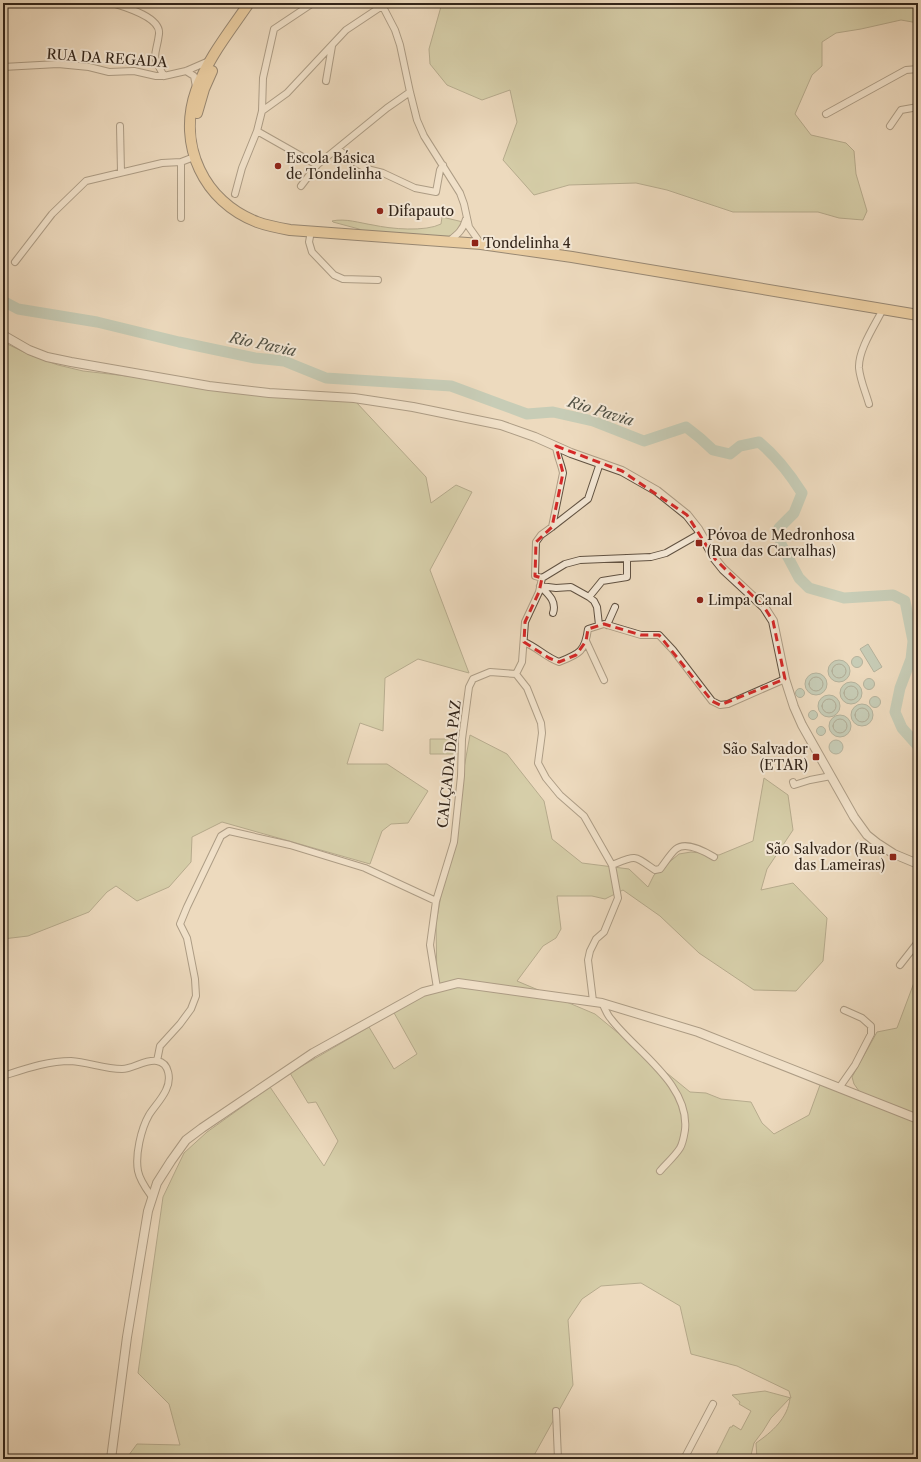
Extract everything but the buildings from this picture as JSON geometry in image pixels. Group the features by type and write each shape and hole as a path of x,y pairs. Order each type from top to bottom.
{"main road":[{"path":"195,135 197,111 204,89 250,3"},
{"path":"250,3 203,74 196,89 189,123 194,157 200,171 214,192 226,205 257,222 273,227 311,232 481,244 572,257 918,314"},
{"path":"203,74 207,72 218,55 224,50"},
{"path":"203,74 204,79 197,97 192,124 199,156 216,190 235,211"}],"street":[{"path":"112,3 138,12 156,23 159,29 159,34 154,56 164,76"},
{"path":"235,194 242,168 257,131 262,111 263,78 274,29 313,3"},
{"path":"262,111 287,93 346,30 382,5 395,30 400,45 417,120 442,165 460,193 464,204 466,217 473,233 481,244"},
{"path":"326,81 332,46"},
{"path":"186,71 212,59"},
{"name":"RUA DA REGADA","path":"3,67 58,64 89,67 109,72 134,71 156,76 164,76 186,71"},
{"path":"826,114 906,70 918,69"},
{"path":"186,71 196,71 203,74"},
{"path":"186,71 194,76 196,89"},
{"path":"301,186 317,165 387,108 410,92"},
{"path":"890,126 901,110 918,107"},
{"path":"120,126 121,172"},
{"path":"257,131 317,165"},
{"path":"338,149 351,160 367,169 383,173 415,188 436,192 442,165"},
{"path":"16,262 52,214 86,181 162,163 181,162 194,157"},
{"path":"180,218 181,162"},
{"path":"449,241 464,228 466,217"},
{"path":"311,232 309,242 312,252 334,275 343,279 378,280"},
{"path":"461,232 466,242 473,233"},
{"path":"869,404 859,368 869,333 883,309"},
{"path":"3,335 29,350 47,357 71,362 208,386 269,393 354,398 413,407 504,426 622,471 657,491 687,515 701,533 715,559 723,569 764,607 773,621 785,679 794,707 854,818 867,835 891,853 918,864"},
{"path":"552,527 563,473 562,464 557,454 556,446"},
{"path":"542,578 535,576 536,542 541,535 588,499 600,463"},
{"path":"593,1001 588,960 590,951 596,939 604,932 618,898 612,864 584,816 560,795 546,778 538,763 542,733 541,723 527,688 516,674 522,662 525,622 540,592 542,578 565,564 580,560 651,557 666,553 701,533"},
{"path":"589,597 602,581 628,577 627,558"},
{"path":"540,586 556,588 571,587 589,597 594,601 597,607 599,625"},
{"path":"540,586 547,592 555,603 554,613"},
{"path":"607,625 615,607"},
{"path":"524,642 534,646 548,658 559,662 576,655 581,651 586,641 588,629 599,625 604,624 641,635 659,635 674,650 712,702 720,705 728,704 785,679"},
{"path":"586,641 604,680"},
{"name":"CALÇADA DA PAZ","path":"437,988 430,945 436,901 454,842 461,776 462,739 469,687 473,679 490,672 516,674"},
{"path":"793,782 794,785 831,776"},
{"path":"157,1061 160,1046 180,1024 190,1009 196,996 195,979 187,938 180,924 221,836 229,831 290,845 365,868 436,901"},
{"path":"612,864 632,857 637,858 655,870 660,869 676,849 686,846 706,852 714,857"},
{"path":"900,965 918,942"},
{"path":"111,1459 140,1248 148,1211 157,1183 171,1161 186,1140 313,1053 423,992 458,983 602,1003 698,1032 918,1119"},
{"path":"602,1003 610,1019 667,1078 676,1092 684,1115 684,1138 680,1148 660,1171"},
{"path":"839,1088 855,1065 872,1034 871,1026 862,1018 844,1010"},
{"path":"3,1076 43,1064 70,1061 108,1068 124,1069 139,1064 157,1061 165,1065 169,1072 167,1089 149,1117 137,1154 138,1172 152,1198"},
{"path":"684,1459 713,1404"},
{"path":"556,1411 558,1459"}],"highlighted area":[{"path":"556,446 622,471 687,515 715,559 764,607 773,621 785,679 720,705 712,701 659,635 641,635 604,624 588,629 586,641 576,655 559,662 549,658 524,642 525,622 539,592 542,578 535,576 536,542 552,527 563,473"}],"green space":[{"path":"442,3 918,3 918,23 901,20 836,33 822,42 822,66 812,75 795,114 811,135 846,143 854,151 856,174 867,211 863,220 839,218 818,212 733,212 667,190 636,183 569,185 534,195 503,160 517,122 510,90 482,100 447,85 430,64 429,49"},
{"path":"442,217 463,222 462,228 450,237 363,231 332,221 347,220 389,228 417,229 434,227 441,224"},
{"path":"3,342 30,355 58,365 83,371 356,402 426,477 431,503 456,485 472,492 430,570 469,673 418,659 385,678 383,731 360,723 347,764 387,764 428,791 408,823 391,824 382,831 370,864 222,822 192,837 191,862 169,887 137,901 116,886 107,892 89,912 28,936 3,939"},
{"path":"470,735 507,754 544,801 552,839 582,863 629,869 648,887 654,875 679,854 691,852 719,855 753,841 764,778 788,795 793,830 767,869 761,890 793,883 827,918 823,961 796,991 754,990 699,953 660,916 623,890 605,899 592,896 557,896 561,929 556,938 543,946 517,981 595,1014 690,1092 706,1093 721,1099 751,1102 762,1123 774,1134 809,1115 820,1085 859,1091 854,1084 852,1077 877,1032 897,1028 918,972 918,1459 757,1459 756,1443 768,1434 783,1418 789,1405 790,1398 771,1418 754,1443 751,1455 752,1459 714,1459 730,1427 733,1425 741,1430 751,1411 739,1404 740,1402 732,1395 765,1391 791,1398 789,1391 737,1366 691,1354 680,1306 641,1283 601,1286 582,1299 568,1320 573,1385 532,1459 126,1459 137,1444 180,1445 169,1404 138,1373 163,1197 184,1153 207,1132 270,1087 324,1166 338,1141 316,1102 308,1103 290,1073 369,1027 394,1069 417,1054 393,1011 437,987 436,923"},
{"path":"430,739 457,739 456,754 430,754"}],"water":[{"path":"868,644 882,667 874,672 860,649"},
{"path":"855,657 859,657 861,658 861,666 855,667 852,664 852,660"},
{"path":"839,660 847,663 850,671 847,679 839,682 831,679 828,671 831,663"},
{"path":"816,673 824,676 827,684 824,692 816,695 808,692 805,684 808,676"},
{"path":"867,679 871,679 873,680 873,688 867,689 864,686 864,682"},
{"path":"851,682 859,685 862,693 859,701 851,704 843,701 840,693 843,685"},
{"path":"798,689 802,689 804,693 802,697 798,697 796,695 796,691"},
{"path":"829,695 837,698 840,706 837,714 829,717 821,714 818,706 821,698"},
{"path":"873,697 877,697 879,698 879,706 873,707 870,704 870,700"},
{"path":"862,704 870,707 873,715 870,723 862,726 854,723 851,715 854,707"},
{"path":"811,711 815,711 817,715 815,719 811,719 809,717 809,713"},
{"path":"840,715 848,718 851,726 848,734 840,737 832,734 829,726 832,718"},
{"path":"819,727 823,727 825,731 823,735 819,735 817,733 817,729"},
{"path":"833,740 839,740 843,744 843,750 839,754 833,754 829,750 829,744"}],"waterway":[{"name":"Rio Pavia","path":"3,301 18,309 97,322 179,342 255,358 284,361 326,378 451,386 527,414 553,412 593,421 644,441 686,427 713,450 730,454 740,446 759,442 771,453 793,479 802,493 794,513 779,528 781,544 799,578 809,588 844,598 893,595 905,601 913,641 911,659 900,688 895,712 902,728 918,746"}],"place":[{"name":"Escola Básica de Tondelinha","path":"278,166"},
{"name":"Difapauto","path":"380,211"},
{"name":"Tondelinha 4","path":"475,243"},
{"name":"Póvoa de Medronhosa (Rua das Carvalhas)","path":"699,543"},
{"name":"Limpa Canal","path":"700,600"},
{"name":"São Salvador (ETAR)","path":"816,757"},
{"name":"São Salvador (Rua das Lameiras)","path":"893,857"}]}
